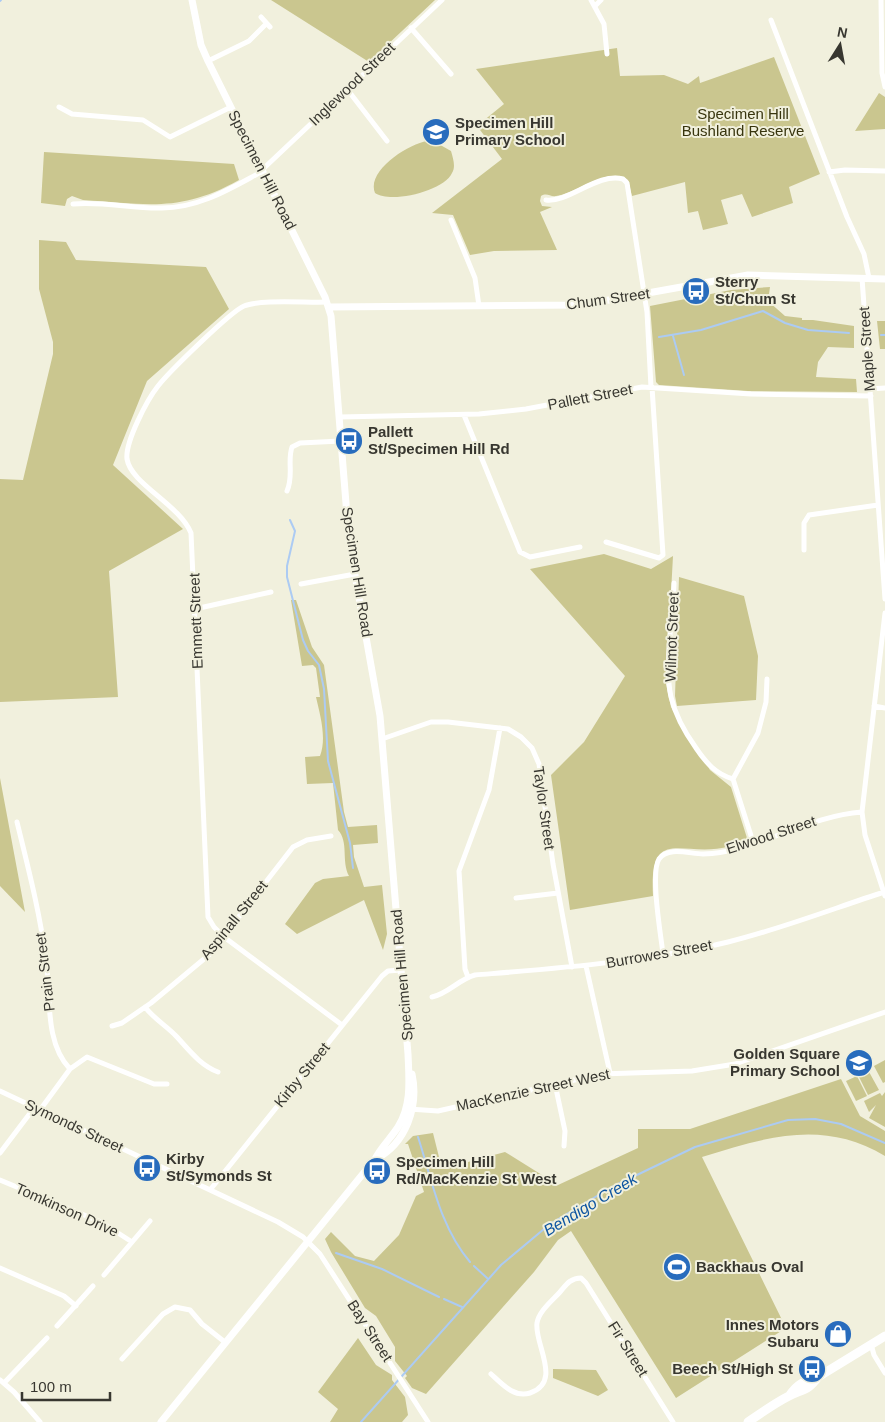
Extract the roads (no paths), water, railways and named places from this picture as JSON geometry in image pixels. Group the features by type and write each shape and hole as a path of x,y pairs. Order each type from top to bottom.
{"highway":[{"path":"748,1422 790,1395 801,1384 818,1377 885,1336"}],"main road":[{"name":"Specimen Hill Road","path":"192,0 201,45 208,61 328,305 340,417 347,523 377,697 382,739 408,1054 410,1109"},
{"name":"Chum Street","path":"328,305 581,305 748,275 885,279"},
{"path":"161,1422 309,1242 375,1159 410,1109"}],"street":[{"name":"Inglewood Street","path":"73,204 162,208 183,206 214,197 263,170 442,0"},
{"path":"591,0 606,30 606,54"},
{"path":"595,6 601,0"},
{"path":"881,0 882,73 885,87"},
{"path":"208,61 250,41 268,25 261,17"},
{"name":"Maple Street","path":"771,20 829,172 864,254 870,389 885,599"},
{"path":"411,28 450,74"},
{"path":"346,90 387,141"},
{"path":"60,107 72,114 143,120 170,137 231,107"},
{"path":"829,172 845,170 885,171"},
{"path":"546,200 555,200 582,188 614,178 625,181 645,294 662,557 659,558 606,542"},
{"path":"451,220 475,278 479,306"},
{"name":"Emmett Street","path":"328,305 255,304 237,310 157,387 132,436 128,449 130,467 136,476 180,514 191,533 206,906 210,922 224,937 342,1025"},
{"name":"Pallett Street","path":"340,417 464,415 516,410 625,388 652,387 751,394 871,396"},
{"path":"870,389 885,388"},
{"path":"464,415 520,552 525,556 580,547"},
{"path":"287,490 292,477 290,455 292,447 300,443 341,441"},
{"path":"804,550 804,523 809,515 878,505"},
{"path":"301,584 355,574"},
{"name":"Wilmot Street","path":"674,583 670,655 671,698 687,734 702,756 720,775 733,779"},
{"path":"195,609 271,592"},
{"path":"884,894 865,835 862,812 885,613"},
{"path":"753,842 733,779 758,733 766,702 767,679"},
{"path":"874,706 885,708"},
{"name":"Taylor Street","path":"382,739 438,722 500,728 521,737 532,748 537,759 558,893 572,967"},
{"path":"468,977 459,871 490,785 500,728"},
{"name":"Elwood Street","path":"663,954 656,880 659,859 669,852 716,852 753,842 828,816 862,812"},
{"name":"Prain Street","path":"17,822 46,959 53,1033 61,1058 70,1069"},
{"name":"Aspinall Street","path":"112,1026 122,1023 145,1007 204,960 293,847 307,840 331,836"},
{"path":"516,898 558,893"},
{"name":"Burrowes Street","path":"432,997 447,991 468,977 586,966 663,954 759,934 884,894"},
{"path":"586,966 610,1073"},
{"name":"Kirby Street","path":"210,1190 382,976 388,971 401,970"},
{"path":"145,1007 152,1016 176,1036 185,1049 208,1067 218,1072"},
{"name":"MacKenzie Street West","path":"410,1109 438,1111 610,1073 692,1071 724,1066 885,1012"},
{"path":"40,1110 70,1069 87,1056 154,1084 167,1084"},
{"path":"555,1084 566,1131 564,1146"},
{"name":"Symonds Street","path":"0,1091 287,1226 309,1242"},
{"path":"0,1153 34,1108"},
{"name":"Tomkinson Drive","path":"0,1180 101,1222 132,1242"},
{"name":"Tomkinson Drive","path":"104,1275 150,1221"},
{"name":"Bay Street","path":"309,1242 326,1263 428,1422"},
{"path":"0,1268 64,1296 76,1306"},
{"name":"Fir Street","path":"491,1374 516,1393 526,1394 539,1388 544,1380 546,1371 537,1329 539,1318 569,1281 581,1278 674,1422"},
{"path":"57,1326 93,1286"},
{"path":"122,1359 163,1314 175,1307 190,1310 202,1324 226,1344"},
{"path":"40,1422 2,1381 46,1338"},
{"path":"871,1344 874,1355 885,1372"}],"waterway":[{"path":"659,337 701,330 763,311 785,323 808,330 849,333"},
{"path":"673,336 684,375"},
{"path":"290,520 295,531 287,566 287,577 303,640 308,651 319,665 324,689 328,761 350,843 353,868"},
{"name":"Bendigo Creek","path":"361,1422 501,1265 550,1224 612,1187 695,1147 788,1120 815,1119 841,1124 885,1143"},
{"path":"418,1137 444,1218 451,1234 470,1262"},
{"path":"336,1253 382,1269 439,1297"},
{"path":"474,1266 487,1278"},
{"path":"444,1299 462,1307"}],"place":[{"name":"Specimen Hill Primary School","path":"436,132"},
{"name":"Sterry St/Chum St","path":"696,291"},
{"name":"Pallett St/Specimen Hill Rd","path":"349,441"},
{"name":"Golden Square Primary School","path":"859,1063"},
{"name":"Kirby St/Symonds St","path":"147,1168"},
{"name":"Specimen Hill Rd/MacKenzie St West","path":"377,1171"},
{"name":"Backhaus Oval","path":"677,1267"},
{"name":"Innes Motors Subaru","path":"838,1334"},
{"name":"Beech St/High St","path":"812,1369"}],"park label":[{"name":"Specimen Hill Bushland Reserve","path":"743,122"}]}
